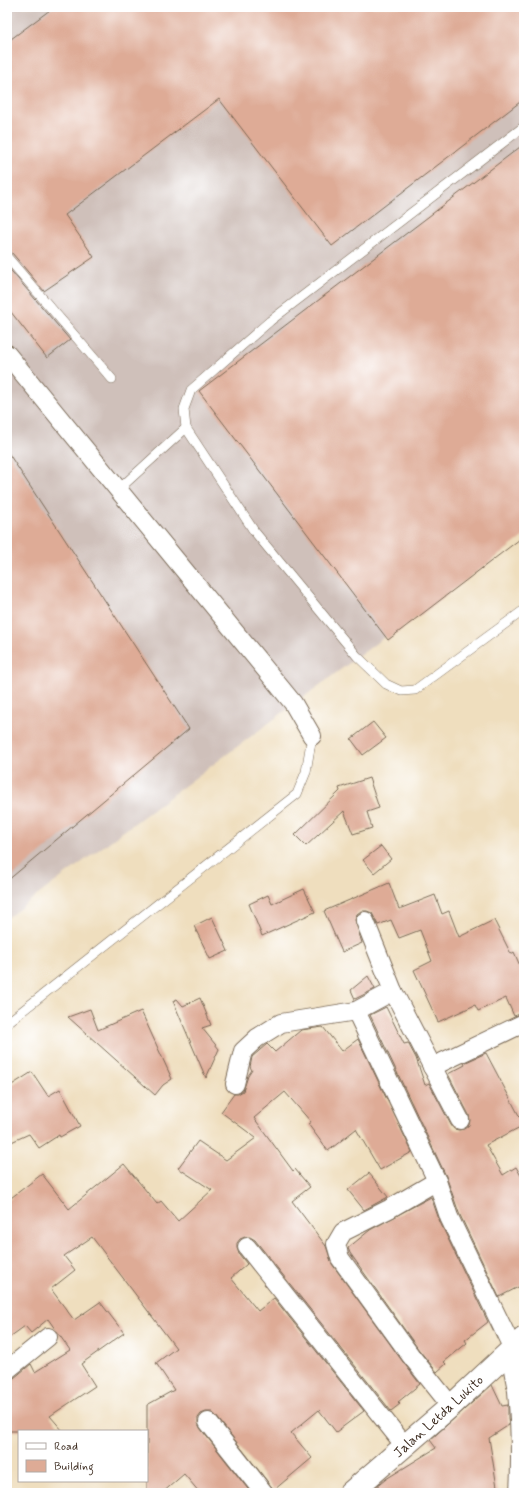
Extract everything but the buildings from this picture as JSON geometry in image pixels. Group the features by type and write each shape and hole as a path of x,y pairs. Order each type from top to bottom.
{"street":[{"path":"7,354 294,703 312,736"},
{"path":"365,921 393,991 460,1120"},
{"path":"235,1084 243,1051 257,1038 281,1023 356,1012 393,991"},
{"path":"356,1012 437,1181 449,1217 518,1343 511,1358 517,1390 521,1453 519,1493"},
{"path":"432,1067 524,1023"},
{"path":"437,1181 389,1209 343,1232 336,1244 340,1258 410,1356 451,1406"},
{"path":"247,1247 405,1446"},
{"path":"7,1370 48,1337"},
{"name":"Jalan Letda Lukito","path":"350,1493 451,1406 518,1343"},
{"path":"208,1422 264,1493"}],"lane":[{"path":"522,128 270,321 191,390 184,409 186,428 254,531 357,656 386,684 401,691 415,690 524,610"},
{"path":"7,257 112,379"},
{"path":"118,490 186,428"},
{"path":"7,1023 297,794 306,772 312,736"}],"shaded area":[{"path":"7,7 524,7 524,533 7,918"}]}
